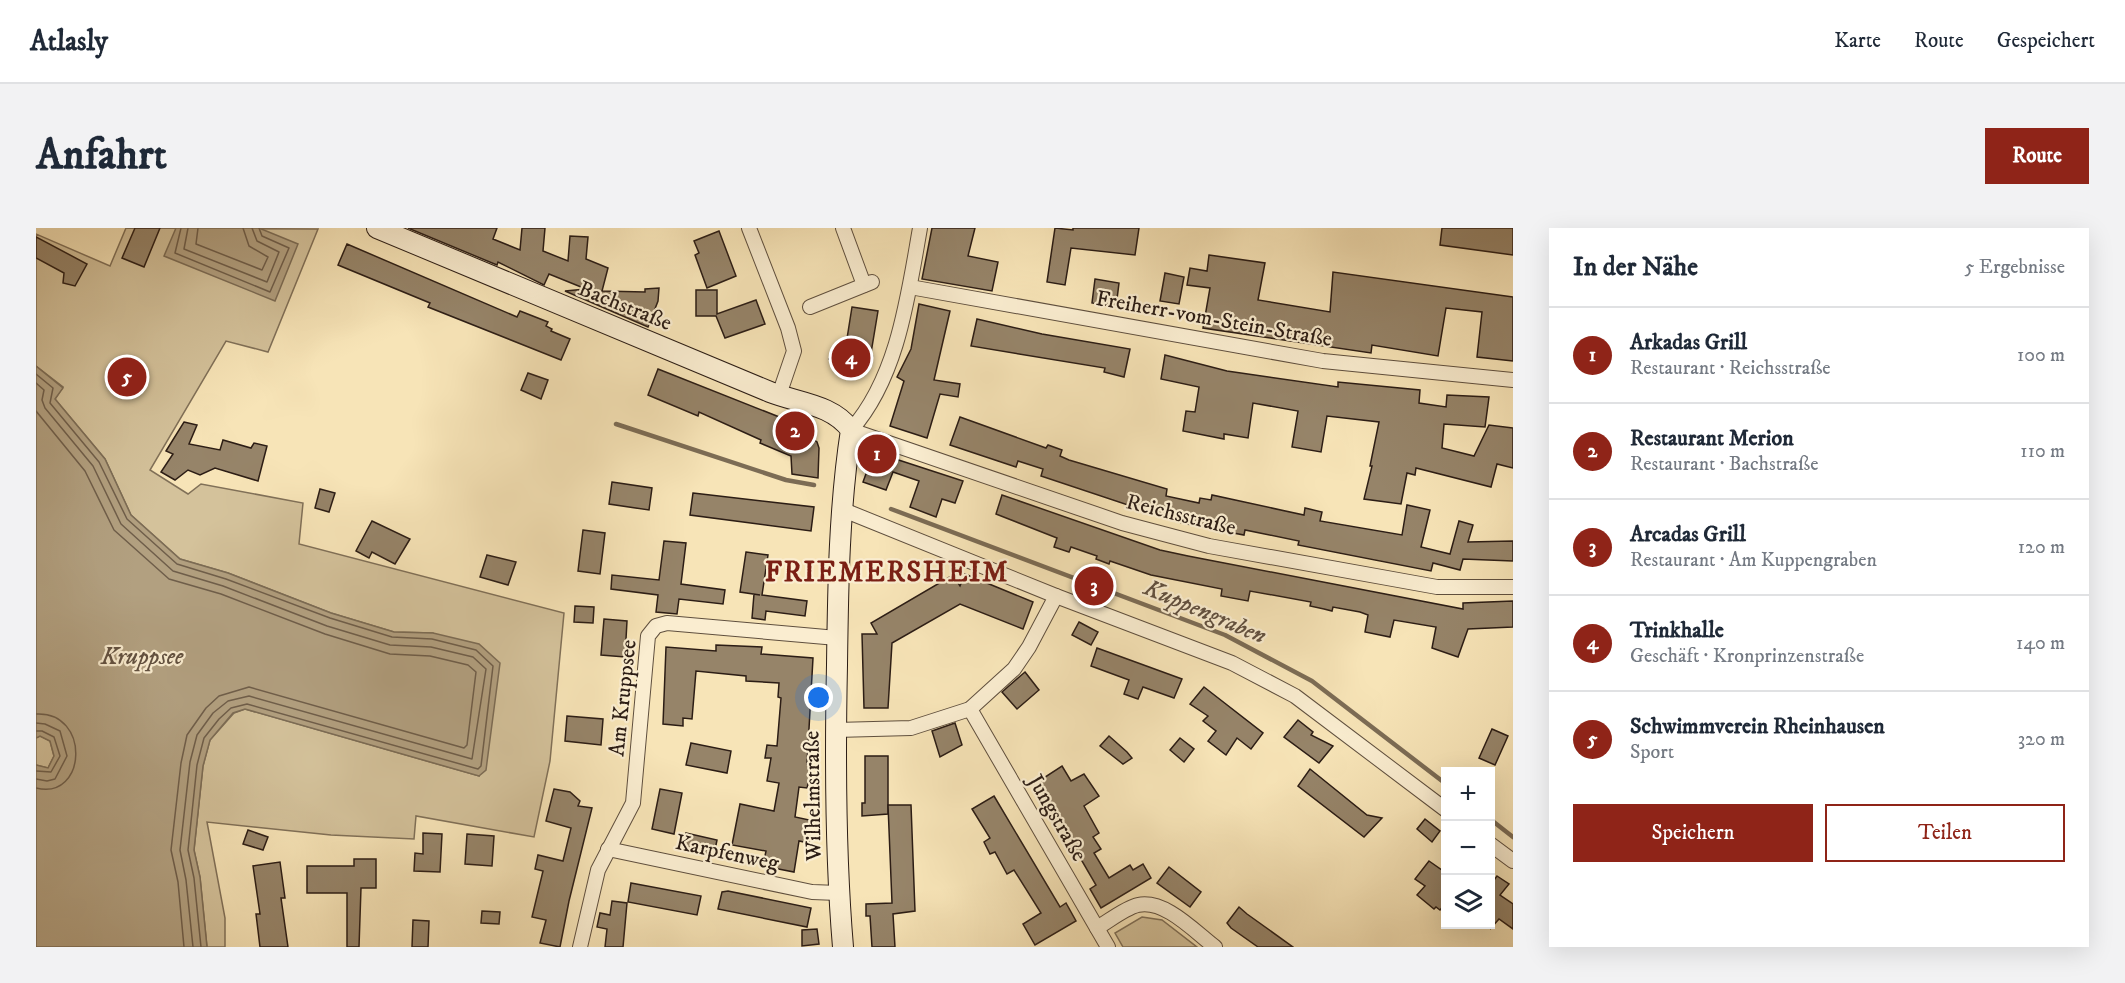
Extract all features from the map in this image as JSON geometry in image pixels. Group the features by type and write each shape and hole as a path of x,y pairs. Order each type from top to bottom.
{"street":[{"name":"Bachstraße","path":"377,228 779,395 830,411 843,419 850,430"},
{"path":"749,228 788,328 794,351 779,395"},
{"path":"810,307 868,283 843,228"},
{"path":"850,430 868,411 892,355 910,286 920,228"},
{"name":"Freiherr-vom-Stein-Straße","path":"910,286 1323,361 1513,380"},
{"name":"Wilhelmstraße","path":"843,947 838,892 837,638 841,509 850,430"},
{"name":"Reichsstraße","path":"850,430 1122,522 1209,546 1437,586 1513,588"},
{"path":"841,509 1056,596 1232,663 1295,696 1441,806"},
{"path":"836,730 911,728 970,709 1014,669 1029,647 1056,596"},
{"name":"Am Kruppsee","path":"580,947 598,870 633,803 648,636 656,626 667,623 837,638"},
{"name":"Jungstraße","path":"970,709 1108,947"},
{"path":"1495,847 1513,861"},
{"name":"Karpfenweg","path":"608,849 812,892 838,892"},
{"path":"1097,928 1136,905 1150,904 1167,911 1215,947"}],"shaded area":[{"path":"126,228 318,229 268,352 226,341 150,470 188,494 201,484 303,503 299,544 564,613 550,761 534,837 416,816 414,839 331,835 207,822 225,918 225,947 207,947 200,877 194,850 203,766 210,740 234,713 245,709 479,776 433,633 394,632 331,613 228,573 180,559 131,515 105,459 55,399 63,387 36,366 36,234 110,266"},
{"path":"40,736 50,741 54,756 48,768 36,765 36,738"},
{"path":"1142,917 1162,920 1197,947 1123,947 1115,933"}],"water":[{"path":"176,228 259,228 298,244 275,301 164,256"},
{"name":"Kruppsee","path":"36,366 63,388 55,399 105,459 131,515 180,559 228,573 331,613 394,632 433,633 479,644 500,663 486,770 479,776 245,709 233,713 210,740 203,766 194,850 200,877 207,947 36,947 36,765 48,768 54,756 50,741 40,736 36,738"}],"building":[{"path":"135,228 160,228 144,267 122,258"},
{"path":"408,228 497,228 493,239 520,250 522,228 545,228 543,251 568,261 570,236 588,237 586,259 608,268 602,291 645,292 645,289 659,288 658,301 648,327 565,291 586,289 549,274 544,285 498,262 497,265"},
{"path":"932,228 975,228 968,256 998,262 992,291 922,279"},
{"path":"1055,228 1073,230 1073,228 1139,228 1135,255 1071,248 1065,285 1047,282"},
{"path":"1442,228 1513,228 1513,255 1440,245"},
{"path":"719,231 736,276 707,288 695,255 699,253 694,241"},
{"path":"36,237 87,264 75,286 63,283 64,273 36,258"},
{"path":"347,244 517,317 520,311 548,322 546,326 552,329 551,331 570,339 561,360 428,307 430,303 338,265"},
{"path":"1209,255 1265,263 1258,300 1330,312 1333,272 1513,297 1513,361 1477,357 1482,312 1446,308 1438,356 1372,345 1371,353 1203,328 1210,288 1187,285 1190,268 1207,271"},
{"path":"1165,273 1184,277 1179,304 1160,301"},
{"path":"1095,279 1119,283 1116,307 1092,303"},
{"path":"696,290 717,290 717,314 756,300 765,324 725,338 716,316 696,316"},
{"path":"919,304 950,311 934,380 960,384 958,397 940,394 927,438 890,426 904,381 897,377 911,349"},
{"path":"852,307 878,311 871,353 867,355 873,356 838,364 829,359 835,349 845,351"},
{"path":"977,319 1042,334 1130,349 1124,377 1104,372 1105,368 971,346"},
{"path":"1165,355 1227,371 1338,387 1338,382 1420,390 1419,403 1446,407 1447,395 1489,397 1485,427 1444,424 1442,448 1474,456 1489,425 1513,428 1513,468 1497,464 1491,487 1416,468 1415,475 1407,473 1401,504 1364,499 1379,422 1327,416 1321,452 1292,447 1298,411 1253,403 1248,438 1224,434 1224,439 1183,431 1186,411 1195,412 1199,387 1161,379"},
{"path":"658,369 807,428 805,433 817,442 819,448 818,478 792,474 791,456 760,443 761,440 699,412 698,416 648,395"},
{"path":"528,373 548,380 541,399 521,390"},
{"path":"960,417 1046,448 1048,445 1062,450 1060,456 1069,460 1167,489 1166,496 1199,503 1200,498 1211,500 1212,495 1304,515 1305,508 1322,512 1320,521 1402,535 1407,505 1430,510 1421,547 1450,554 1459,521 1473,525 1468,542 1513,541 1513,561 1463,559 1460,570 1433,563 1431,571 1298,545 1299,541 1245,530 1244,535 1182,523 1041,476 1043,469 1018,461 1016,467 950,445"},
{"path":"184,422 197,425 189,444 220,450 223,440 251,448 254,443 267,446 258,481 215,468 200,475 188,470 175,480 161,472 173,454 166,451"},
{"path":"874,452 963,481 955,503 942,499 936,517 910,507 919,481 893,472 886,490 863,482"},
{"path":"612,482 652,488 649,510 609,504"},
{"path":"320,489 335,493 329,512 315,508"},
{"path":"693,493 814,507 811,531 690,515"},
{"path":"1002,495 1160,550 1188,556 1463,609 1463,603 1513,601 1513,627 1468,629 1458,657 1432,648 1436,627 1394,620 1390,637 1365,632 1368,615 1360,612 1333,607 1332,611 1310,606 1311,602 1250,591 1248,601 1221,596 1222,589 1151,575 1110,561 1109,564 1096,559 1097,556 1071,547 1069,552 1054,547 1057,538 996,514"},
{"path":"372,521 410,539 395,564 372,552 369,558 356,551"},
{"path":"583,530 605,533 600,574 578,571"},
{"path":"664,541 686,543 681,584 725,590 723,604 679,599 677,614 656,612 658,595 611,589 612,575 659,580"},
{"path":"746,552 768,555 762,595 807,601 805,616 766,611 765,620 752,618 754,594 740,592"},
{"path":"487,555 516,562 508,585 480,577"},
{"path":"965,574 1033,602 1023,629 960,604 892,643 888,708 864,708 862,634 877,634 871,623 953,575 960,586"},
{"path":"575,606 594,607 593,623 574,622"},
{"path":"604,619 627,621 625,657 601,655"},
{"path":"1079,622 1098,632 1091,645 1072,635"},
{"path":"716,645 762,647 761,654 813,658 807,764 813,765 807,788 799,787 795,817 814,821 809,843 799,841 794,872 763,866 766,851 732,845 740,804 774,811 779,783 767,781 771,758 765,758 767,745 777,746 781,698 778,697 779,683 746,681 746,676 696,671 692,719 683,718 683,726 663,724 666,647 716,651"},
{"path":"1097,648 1182,679 1174,698 1143,687 1138,699 1124,694 1129,680 1091,666"},
{"path":"1025,672 1039,690 1017,709 1002,692"},
{"path":"1204,687 1263,733 1251,749 1237,738 1226,755 1208,741 1216,731 1203,721 1208,716 1190,704"},
{"path":"567,716 603,719 601,745 565,741"},
{"path":"1298,720 1313,732 1311,735 1333,746 1319,763 1284,737"},
{"path":"955,723 962,745 940,757 932,731"},
{"path":"1492,729 1508,736 1495,765 1479,758"},
{"path":"1109,736 1132,758 1123,764 1100,746"},
{"path":"1180,738 1194,749 1184,762 1170,750"},
{"path":"691,743 731,751 727,773 686,765"},
{"path":"865,756 888,756 888,814 862,816 862,803 865,803"},
{"path":"1062,766 1071,781 1084,774 1099,796 1084,806 1099,833 1093,837 1101,849 1094,853 1109,878 1130,865 1133,870 1143,864 1151,878 1101,908 1090,889 1096,885 1075,849 1078,847 1039,781"},
{"path":"1310,769 1367,815 1382,818 1364,837 1298,786"},
{"path":"554,789 570,792 580,801 578,806 592,808 560,947 540,943 546,920 532,917 543,871 535,869 538,855 563,861 571,828 546,821"},
{"path":"660,789 682,793 674,834 652,829"},
{"path":"994,796 1060,907 1066,903 1076,921 1035,945 1023,924 1041,913 1014,870 1007,874 995,852 990,854 984,842 990,838 972,809"},
{"path":"888,805 911,805 915,911 893,914 895,947 872,947 870,916 866,916 866,904 892,903"},
{"path":"1425,819 1440,831 1432,842 1417,829"},
{"path":"248,830 268,837 263,850 243,844"},
{"path":"423,833 442,834 440,872 414,871 415,853 423,854"},
{"path":"686,833 717,840 714,855 683,848"},
{"path":"467,834 494,836 492,866 465,864"},
{"path":"354,859 376,859 376,888 361,888 359,947 347,947 347,893 307,893 307,866 354,866"},
{"path":"1429,861 1441,869 1440,910 1436,907 1434,909 1417,895 1425,886 1415,879"},
{"path":"280,862 285,898 281,898 288,947 260,947 256,914 260,914 253,866"},
{"path":"1169,867 1201,892 1190,907 1157,883"},
{"path":"1497,876 1509,884 1500,895 1513,904 1513,929 1499,919 1495,924 1495,879"},
{"path":"631,883 701,896 697,915 628,902"},
{"path":"728,891 811,908 807,927 718,909 722,892"},
{"path":"612,901 627,903 623,947 605,947 607,929 597,927 600,913 610,915"},
{"path":"1239,907 1293,947 1258,947 1231,928 1227,923"},
{"path":"482,911 500,912 499,924 481,923"},
{"path":"413,920 429,921 428,947 412,947"},
{"path":"817,929 819,944 802,946 802,930"}],"waterway":[{"name":"Kuppengraben","path":"616,424 786,480 814,485"},
{"name":"Kuppengraben","path":"891,509 1225,635 1312,681 1441,780"},
{"name":"Kuppengraben","path":"1493,821 1513,837"}],"place":[{"name":"Trinkhalle","path":"851,358"},
{"name":"Schwimmverein Rheinhausen","path":"127,377"},
{"name":"Restaurant Merion","path":"795,431"},
{"name":"Arkadas Grill","path":"877,454"},
{"name":"Arcadas Grill","path":"1094,586"}],"district":[{"name":"FRIEMERSHEIM","path":"887,572"}]}
